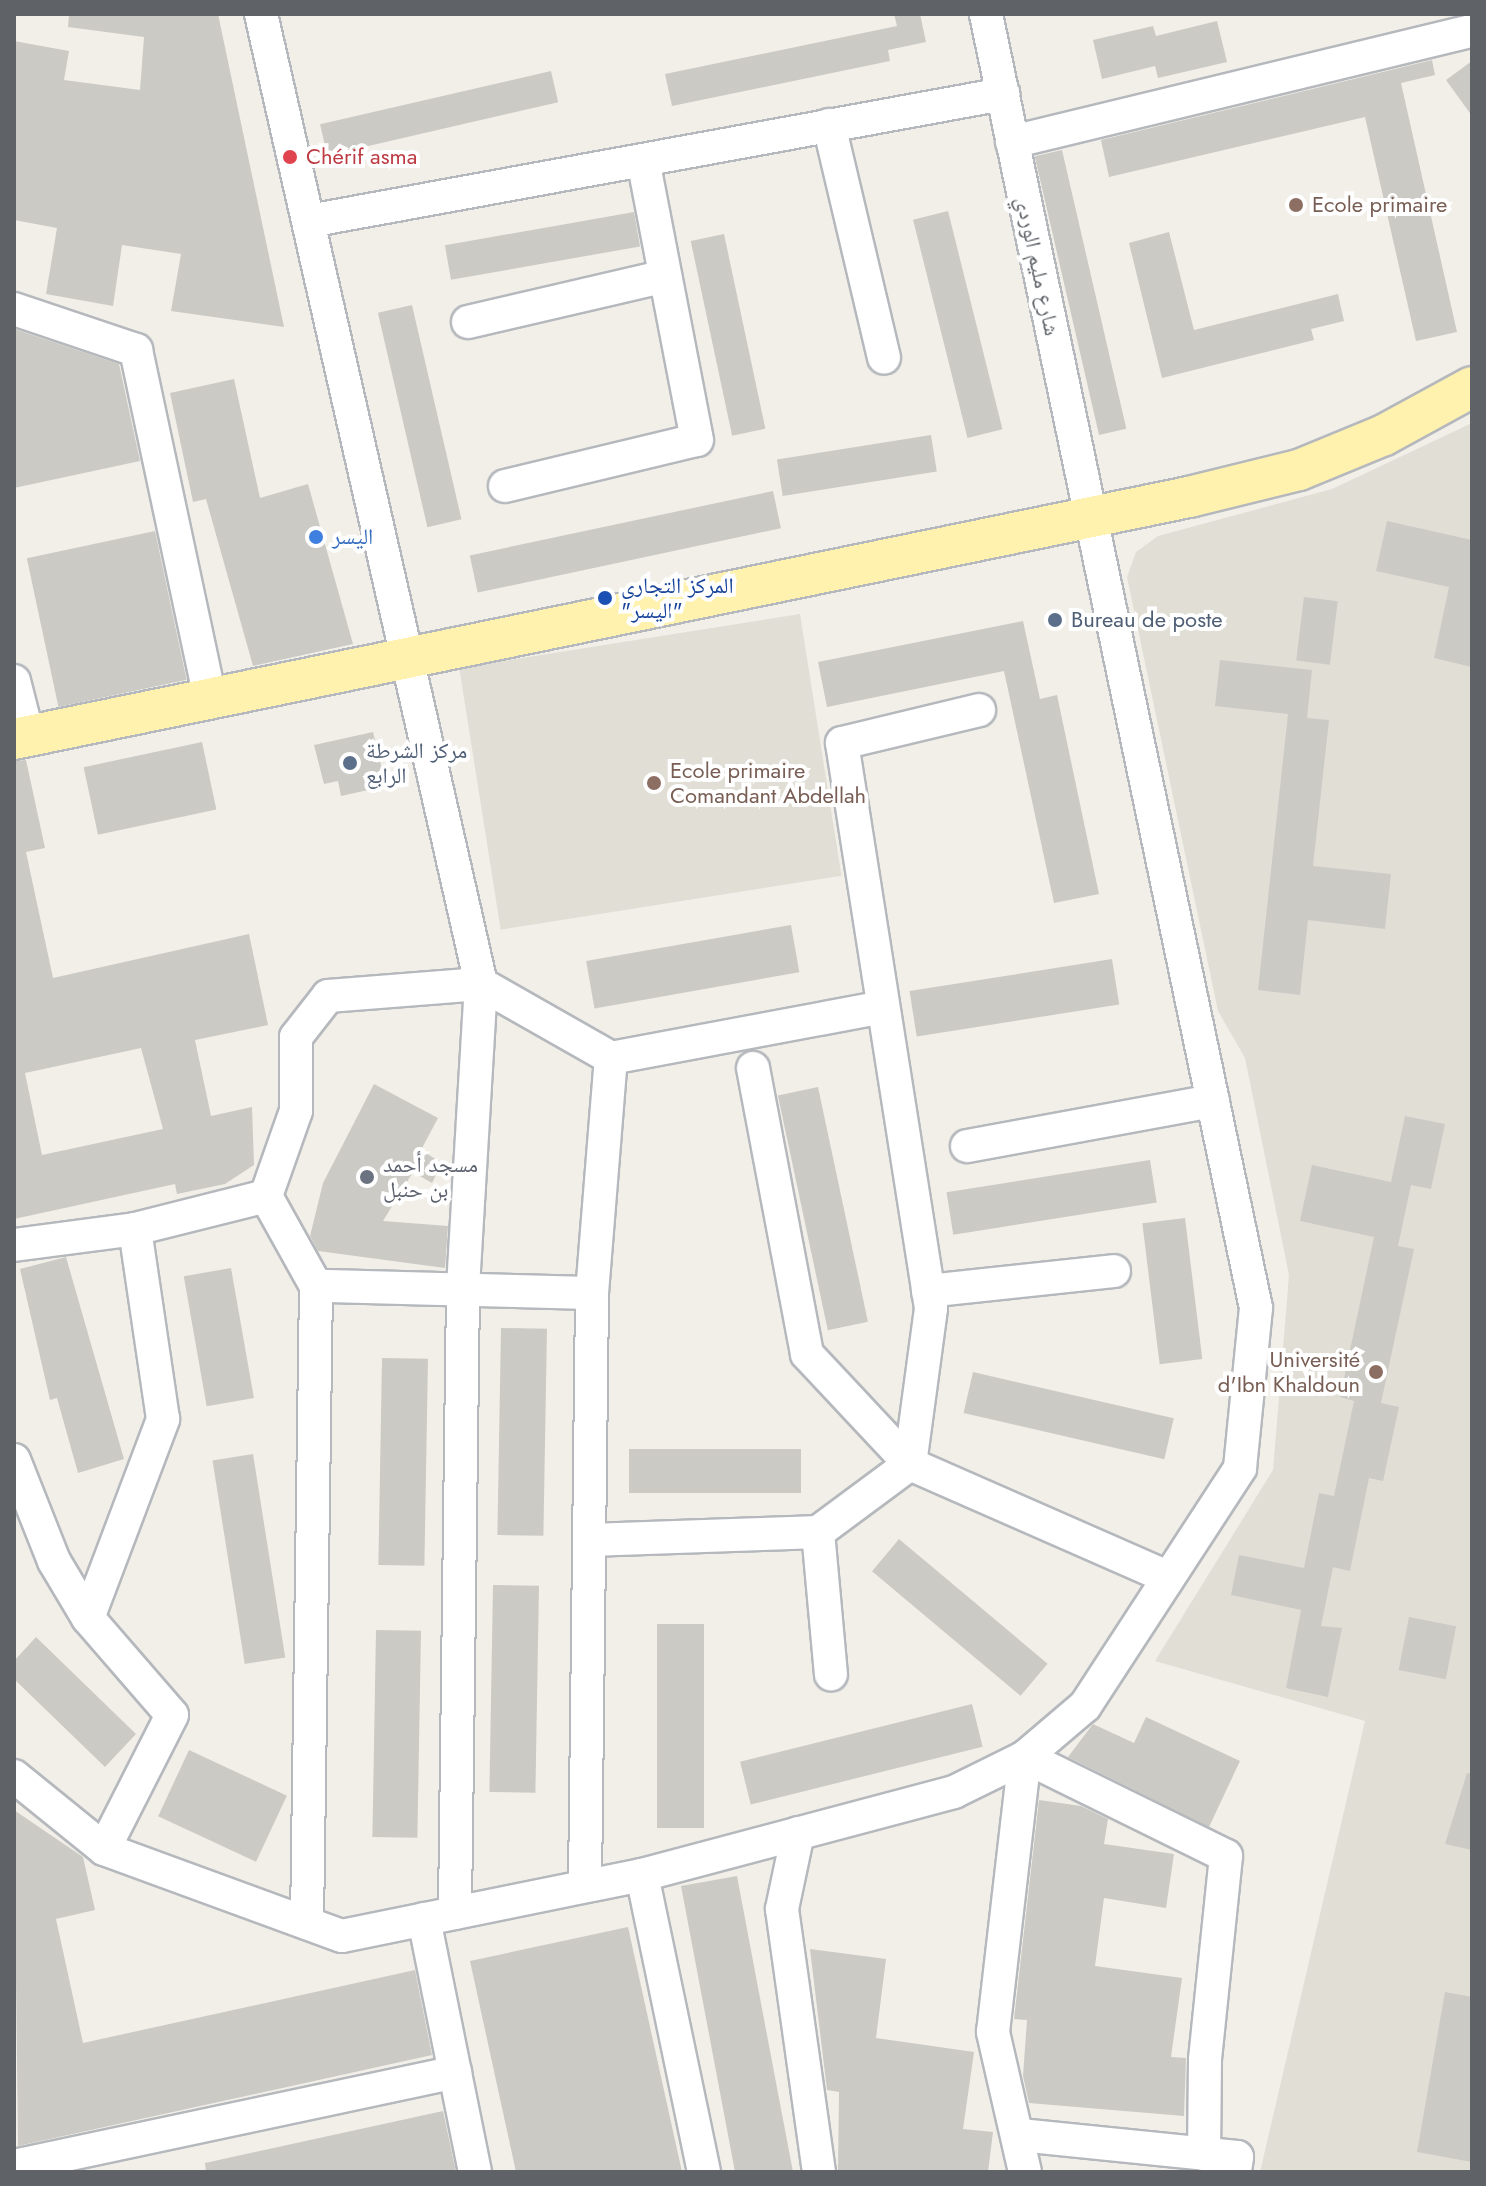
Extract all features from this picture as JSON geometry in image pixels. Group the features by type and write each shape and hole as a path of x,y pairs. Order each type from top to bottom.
{"main road":[{"path":"21,738 1089,517 1299,470 1384,435 1472,387"}],"street":[{"path":"261,14 481,984 463,1290 440,1916 455,2072 475,2172"},
{"name":"شارع مليم الوردي","path":"14,1776 104,1849 342,1936 642,1875 954,1792 1025,1757 1085,1706 1240,1468 1256,1308 986,14"},
{"path":"1012,142 1472,31"},
{"path":"309,221 1003,94"},
{"path":"829,125 884,358"},
{"path":"505,486 697,440 643,160"},
{"path":"468,322 665,276"},
{"path":"14,309 136,350 210,699"},
{"path":"14,681 21,738"},
{"path":"591,1540 818,1532 910,1464 931,1308 879,1008 842,743 979,710"},
{"path":"307,1923 316,1286 266,1196 296,1111 296,1037 328,996 481,984 611,1058 879,1008"},
{"path":"585,1886 592,1293 611,1058"},
{"path":"753,1068 807,1354 910,1464 1168,1577"},
{"path":"967,1146 1213,1101"},
{"path":"14,1245 135,1229 266,1196"},
{"path":"88,1618 163,1419 135,1229"},
{"path":"928,1291 1114,1271"},
{"path":"316,1286 592,1293"},
{"path":"14,1460 54,1561 88,1618 172,1715 104,1849"},
{"path":"818,1532 831,1674"},
{"path":"1025,2172 1020,2135 993,2032 1025,1757 1226,1856 1205,2060 1204,2154"},
{"path":"798,1833 782,1909 819,2172"},
{"path":"642,1875 704,2172"},
{"path":"14,2166 455,2072"},
{"path":"1020,2135 1237,2157 1235,2172"}],"shaded area":[{"name":"Université d'Ibn Khaldoun","path":"1472,423 1472,2172 1260,2172 1365,1721 1155,1661 1273,1470 1289,1275 1245,1058 1218,1011 1127,577 1136,552 1158,536 1332,489"},
{"name":"Ecole primaire Comandant Abdellah","path":"800,614 841,876 501,930 459,668"}],"building":[{"path":"69,14 218,14 284,327 171,311 181,254 122,245 113,306 46,294 57,228 14,220 14,41 69,51 64,80 140,90 144,37 68,27"},
{"path":"894,14 920,14 926,42 888,50 890,61 672,106 665,74 897,26"},
{"path":"1217,21 1227,62 1158,78 1155,66 1102,79 1093,40 1153,26 1156,36"},
{"path":"1432,60 1435,75 1401,83 1457,332 1416,341 1365,117 1109,177 1101,140"},
{"path":"1472,61 1472,116 1446,80"},
{"path":"551,71 558,102 327,155 320,124"},
{"path":"1062,150 1126,429 1099,435 1035,156"},
{"path":"948,211 1002,429 968,438 913,220"},
{"path":"634,212 640,246 451,280 445,245"},
{"path":"1169,232 1194,330 1338,294 1344,321 1311,329 1314,340 1162,378 1129,243"},
{"path":"724,234 765,429 732,436 691,241"},
{"path":"412,305 461,519 427,527 378,313"},
{"path":"14,329 119,364 140,461 14,488"},
{"path":"234,379 260,498 308,484 353,644 253,666 206,499 193,502 170,393"},
{"path":"931,435 937,472 783,496 777,459"},
{"path":"773,491 781,528 478,593 470,555"},
{"path":"1387,521 1472,540 1472,667 1434,658 1449,587 1376,571"},
{"path":"155,531 187,680 58,707 27,558"},
{"path":"1304,597 1338,601 1330,665 1296,661"},
{"path":"1023,621 1040,699 1057,695 1099,894 1054,903 1004,671 827,707 818,662"},
{"path":"1220,660 1312,670 1307,718 1329,720 1313,866 1391,874 1385,929 1308,920 1300,995 1258,990 1288,714 1215,706"},
{"name":"مركز الشرطة الرابع","path":"373,732 386,786 341,796 338,781 324,784 314,745"},
{"path":"202,742 216,809 98,835 84,767"},
{"path":"26,760 45,848 26,852 53,978 249,934 268,1025 195,1040 211,1116 252,1107 254,1165 225,1184 177,1194 175,1184 14,1219 14,761","holes":["141,1048 163,1129 42,1155 25,1073"]},
{"path":"791,925 799,972 594,1008 586,961"},
{"path":"1112,959 1119,1004 917,1037 910,991"},
{"name":"مسجد أحمد بن حنبل","path":"374,1084 438,1118 421,1150 442,1163 432,1183 413,1172 383,1221 448,1226 445,1268 318,1251 310,1236 323,1183"},
{"path":"818,1087 868,1322 828,1330 778,1096"},
{"path":"1405,1116 1445,1124 1431,1189 1411,1185 1398,1246 1414,1249 1381,1403 1399,1407 1383,1481 1369,1478 1350,1571 1333,1567 1321,1626 1342,1628 1328,1697 1286,1688 1301,1610 1231,1595 1239,1555 1304,1568 1319,1493 1334,1496 1354,1401 1340,1397 1374,1237 1300,1221 1312,1165 1391,1182"},
{"path":"1150,1160 1157,1202 953,1235 947,1192"},
{"path":"1185,1218 1202,1359 1160,1364 1142,1223"},
{"path":"66,1257 124,1459 78,1473 57,1398 50,1400 20,1269"},
{"path":"231,1268 254,1398 207,1406 184,1276"},
{"path":"501,1328 547,1329 543,1536 497,1535"},
{"path":"382,1358 428,1359 424,1566 378,1565"},
{"path":"973,1372 1174,1418 1164,1459 964,1413"},
{"path":"629,1449 801,1449 801,1493 629,1493"},
{"path":"253,1454 285,1657 245,1664 213,1460"},
{"path":"899,1539 1048,1664 1021,1696 872,1571"},
{"path":"493,1585 539,1586 535,1793 489,1792"},
{"path":"1409,1617 1456,1626 1446,1679 1399,1670"},
{"path":"657,1624 704,1624 704,1828 657,1828"},
{"path":"376,1630 421,1631 417,1838 372,1837"},
{"path":"36,1637 136,1734 105,1767 14,1679 14,1661"},
{"path":"972,1704 983,1747 751,1805 740,1762"},
{"path":"1146,1717 1240,1761 1209,1827 1068,1757 1093,1724 1134,1743"},
{"path":"189,1750 287,1796 256,1862 158,1816"},
{"path":"1467,1773 1472,1774 1472,1850 1445,1844"},
{"path":"1039,1800 1081,1806 1108,1819 1104,1844 1174,1854 1166,1908 1104,1898 1095,1966 1182,1978 1171,2057 1186,2058 1184,2116 1029,2103 1023,2076 1027,2020 1014,2019"},
{"path":"14,1810 83,1857 95,1910 56,1919 83,2043 415,1970 432,2055 18,2146"},
{"path":"737,1876 793,2172 735,2172 681,1886"},
{"path":"628,1927 682,2172 516,2172 470,1961"},
{"path":"810,1949 886,1959 876,2038 974,2052 963,2129 993,2132 988,2172 838,2170 839,2092 827,2090"},
{"path":"1445,1992 1472,1997 1472,2162 1417,2152"},
{"path":"443,2111 456,2172 206,2172 205,2163"}],"place":[{"name":"Chérif asma","path":"290,157"},
{"name":"Ecole primaire","path":"1296,205"},
{"name":"اليسر","path":"316,537"},
{"name":"المركز التجاري \"اليسر\"","path":"605,598"},
{"name":"Bureau de poste","path":"1055,620"},
{"name":"مركز الشرطة الرابع","path":"350,763"},
{"name":"Ecole primaire Comandant Abdellah","path":"654,783"},
{"name":"مسجد أحمد بن حنبل","path":"367,1177"},
{"name":"Université d'Ibn Khaldoun","path":"1376,1372"}]}
